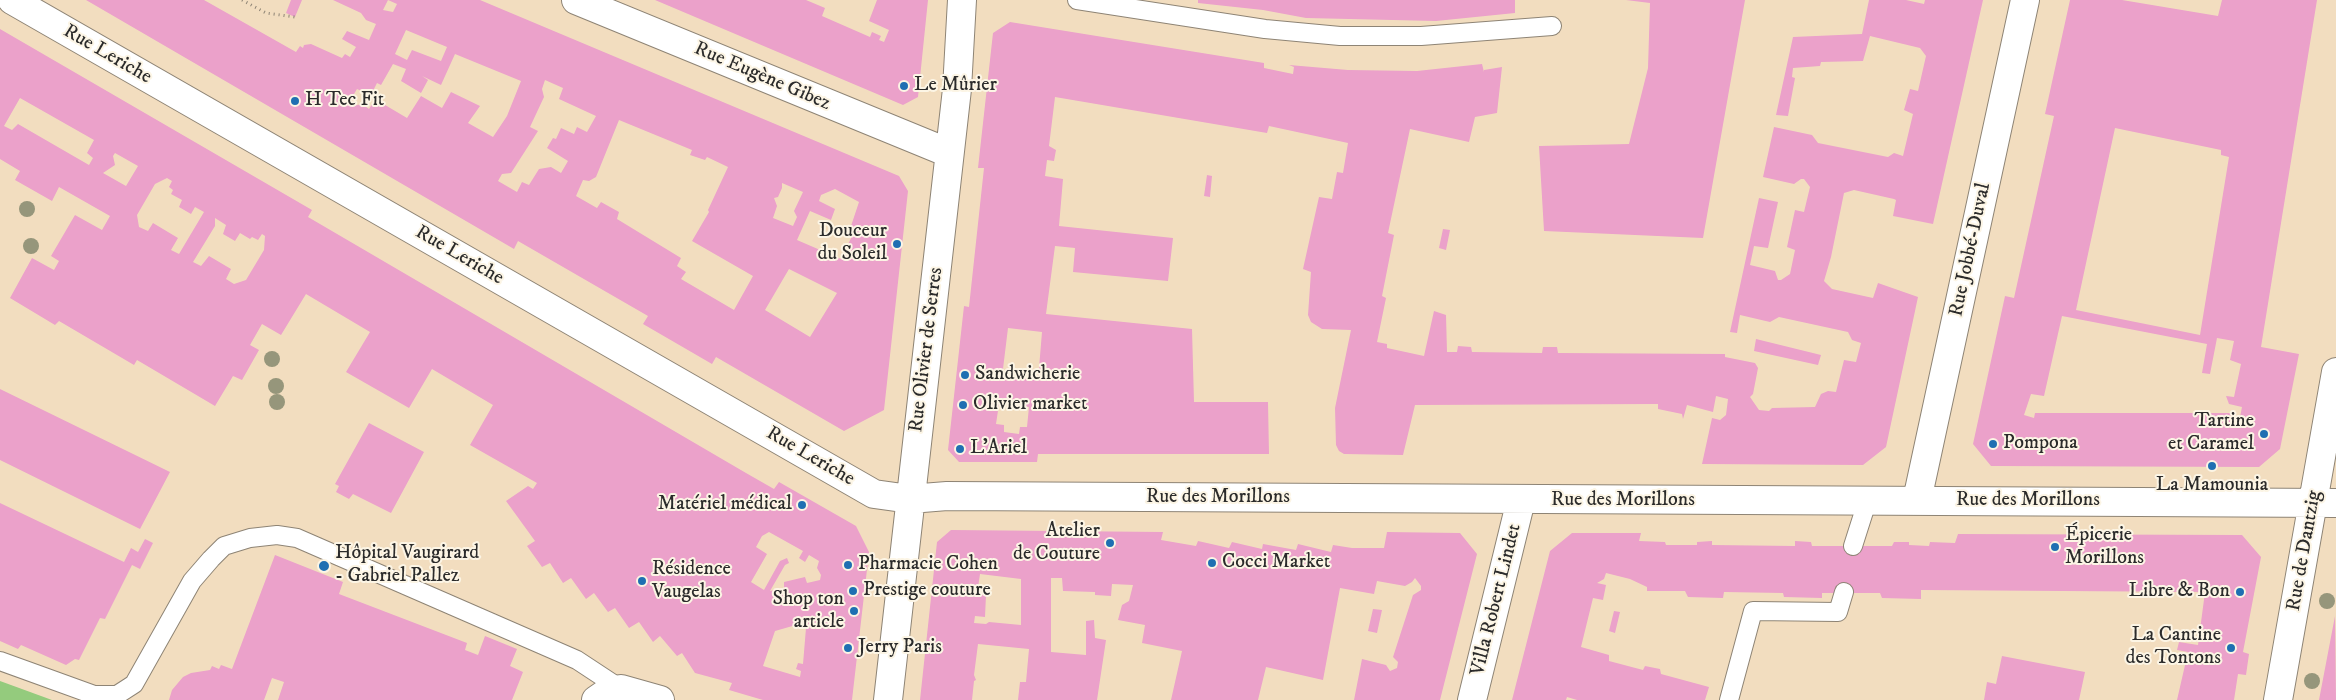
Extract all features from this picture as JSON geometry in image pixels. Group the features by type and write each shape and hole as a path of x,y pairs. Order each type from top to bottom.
{"street":[{"name":"Rue Leriche","path":"12,0 874,494 910,498"},
{"name":"Rue Eugène Gibez","path":"576,0 949,153"},
{"name":"Rue Olivier de Serres","path":"888,700 957,89 962,0"},
{"name":"Rue Jobbé-Duval","path":"1917,500 2025,0"},
{"name":"Rue de Dantzig","path":"2278,700 2325,503 2336,372"},
{"name":"Rue des Morillons","path":"910,498 947,496 2325,503"},
{"name":"Villa Robert Lindet","path":"1472,700 1521,500"},
{"path":"596,700 609,691 621,689 660,700"}],"lane":[{"path":"1077,0 1265,29 1340,36 1421,36 1552,26"},
{"path":"1853,546 1867,502"},
{"path":"0,660 94,695 117,695 134,684 192,581 211,559 224,546 250,538 277,535 297,538 576,660 621,689"},
{"path":"1728,700 1753,611 1838,612 1844,592"}],"path":[{"path":"242,0 266,13 295,18"}],"green space":[{"path":"0,681 52,700 0,700"}],"building":[{"path":"86,0 204,0 296,52 300,46 303,48 304,45 311,44 342,58 345,54 350,57 356,47 342,39 347,31 369,40 376,24 366,20 361,13 333,0 388,0 480,0 899,176 908,191 884,410 844,431 716,357 712,364 643,324 648,316 518,241 514,249","holes":["388,0 397,4 393,12 383,10","406,30 447,47 441,61 412,50 407,60 395,54","455,54 521,81 507,116 493,137 468,123 480,106 451,92 442,108 421,96 407,118 380,102 372,104 369,109 362,104 353,106 351,99 357,89 366,93 373,91 377,83 381,85 393,64 406,69 401,81 421,93 428,80 422,76 441,85","545,80 563,88 559,99 596,116 587,132 577,127 574,134 561,128 556,139 553,138 547,148 568,161 561,173 551,167 539,169 529,185 522,182 517,192 498,181 502,174 511,173 538,131 530,127 544,97 542,89","619,120 692,150 690,155 705,160 707,157 728,167 708,210 709,212 692,241 753,276 734,310 681,279 686,272 677,266 681,258 617,219 619,212 601,202 597,208 576,196 583,180 589,181 596,177","782,183 803,192 794,211 797,217 793,226 773,218 777,206 774,198 778,197","835,189 859,202 850,229 854,232 841,259 797,240 810,211 831,220 835,209 819,201 821,195","789,269 837,293 810,337 765,310"]},
{"path":"291,0 302,0 295,17 286,13"},
{"path":"655,0 806,0 825,8 822,16 870,37 872,32 881,36 879,40 884,42 889,30 869,21 877,0 928,0 918,97 903,105"},
{"path":"1198,0 1515,0 1515,13 1436,21 1306,18 1263,10 1198,3"},
{"path":"1626,0 1745,0 1703,238 1544,231 1539,146 1629,144 1648,68 1650,3"},
{"path":"1869,0 1906,0 1924,4 1925,0 1983,0 1933,224 1893,216 1896,200 1894,199 1854,190 1844,193 1831,257 1824,281 1832,289 1873,298 1878,283 1918,297 1886,447 1863,465 1702,464 1712,418 1720,420 1726,415 1728,399 1716,396 1713,412 1687,405 1683,419 1682,414 1658,409 1658,404 1415,405 1403,455 1344,454 1339,451 1336,445 1335,408 1351,330 1322,329 1311,322 1308,315 1311,272 1303,269 1319,197 1332,199 1337,172 1343,173 1348,143 1269,126 1267,133 1055,97 1049,146 1056,150 1054,161 1047,160 1045,176 1063,179 1059,226 1173,238 1168,281 1073,272 1075,248 1055,246 1046,314 1192,329 1194,402 1268,402 1269,454 1038,454 1037,462 959,462 948,450 964,306 969,307 984,168 978,168 993,33 1010,22 1264,63 1264,68 1293,74 1294,67 1289,65 1348,70 1417,71 1482,64 1484,72 1484,70 1502,67 1497,113 1475,117 1469,142 1410,129 1388,233 1394,235 1382,296 1386,298 1377,342 1387,344 1387,348 1424,356 1434,311 1446,315 1447,352 1457,352 1458,346 1471,347 1472,352 1542,353 1543,347 1557,347 1558,353 1725,354 1725,357 1755,363 1758,368 1753,394 1750,397 1759,410 1769,411 1772,408 1815,407 1821,394 1828,391 1836,392 1844,360 1856,362 1861,343 1852,340 1848,332 1779,317 1770,322 1740,315 1737,333 1730,332 1759,198 1778,202 1768,248 1754,246 1750,265 1775,271 1778,280 1781,280 1790,274 1795,250 1787,247 1795,210 1804,212 1810,187 1804,179 1794,184 1763,177 1774,127 1812,135 1818,143 1888,157 1894,153 1903,156 1913,114 1904,110 1910,89 1918,91 1926,56 1920,48 1870,36 1863,61 1821,62 1820,66 1793,68 1792,77 1795,78 1788,116 1776,115 1793,37 1862,34","holes":["1008,328 1042,332 1038,380 1002,377","999,404 1029,407 1027,427 1020,427 1019,434 1004,432 1004,425 996,424"]},
{"path":"2070,0 2122,0 2218,16 2222,0 2317,0 2261,347 2299,354 2280,449 2259,467 1991,466 1973,444 2005,296 2014,298 2054,116 2045,114","holes":["2115,128 2221,150 2221,155 2229,157 2200,335 2076,310","2062,316 2207,344 2202,373 2210,374 2217,338 2234,341 2230,360 2241,364 2234,397 2226,396 2229,404 2242,407 2240,417 2231,417 2231,413 2035,413 2034,418 2024,415 2031,394 2044,396"]},
{"path":"0,29 312,210 308,217 746,473 774,489 779,482 856,526 869,552 852,700 763,700 729,690 732,683 695,673 682,653 677,656 660,636 653,642 639,622 629,628 615,608 608,612 594,593 586,599 571,578 563,583 550,563 542,567 527,546 535,541 506,501 528,486 533,489 537,483 470,445 493,405 432,369 409,408 346,372 370,332 306,294 281,335 262,324 250,345 259,350 242,380 233,376 215,406 137,360 134,365 59,321 55,325 10,298 32,258 54,270 59,261 51,256 75,215 102,230 110,216 59,187 52,201 15,180 20,171 0,159","holes":["20,98 94,140 87,153 93,158 89,165 18,124 12,130 4,126","115,153 138,166 126,186 103,173 115,165 113,156","167,178 172,181 169,187 173,190 171,194 182,200 179,207 191,214 195,207 204,212 179,254 171,250 178,238 153,223 148,231 139,227 137,215 155,184","215,218 226,225 223,234 235,241 240,233 250,239 252,237 258,240 262,234 265,236 264,250 246,280 234,284 226,279 231,269 209,256 201,266 193,262 215,226","769,532 803,551 799,558 805,562 809,555 819,561 817,568 821,575 820,580 807,583 805,577 784,582 784,588 770,591 785,565 789,563 787,558 780,561 764,590 751,582 767,554 756,547 762,536","796,625 806,628 803,664 798,663 796,669 801,671 800,677 763,666 775,631"]},
{"path":"1207,175 1212,176 1210,197 1204,196"},
{"path":"1443,229 1450,230 1446,250 1439,248"},
{"path":"1756,339 1821,355 1818,365 1754,351"},
{"path":"0,389 170,472 140,529 0,460"},
{"path":"369,423 424,452 391,513 353,494 349,499 336,492 339,486 335,484"},
{"path":"0,503 124,562 131,548 138,552 145,539 153,543 140,569 132,565 105,619 100,618 79,660 75,659 66,665 21,645 18,649 0,641"},
{"path":"951,530 1163,532 1161,540 1196,546 1198,541 1229,548 1232,542 1262,549 1263,544 1296,550 1298,544 1331,552 1333,545 1352,548 1384,548 1387,532 1460,533 1477,554 1440,700 1354,700 1362,659 1386,665 1390,671 1397,668 1398,662 1393,657 1413,595 1421,590 1421,586 1415,578 1405,586 1377,581 1374,594 1340,588 1323,680 1266,667 1258,700 1171,700 1182,651 1142,643 1145,625 1118,620 1122,605 1129,601 1133,585 1112,584 1111,596 1095,595 1095,592 1063,591 1062,578 1051,578 1051,652 1086,655 1086,621 1094,620 1095,638 1106,640 1097,700 1018,700 1020,682 1026,682 1029,649 978,644 974,675 976,680 974,681 972,700 920,700 937,542","holes":["980,574 1021,579 1021,625 989,622 986,624 974,623 975,616 985,617 986,595 977,594"]},
{"path":"1572,533 1641,533 1639,541 1665,542 1666,545 1697,545 1697,542 1712,541 1712,545 1795,546 1795,541 1811,542 1812,546 1892,546 1894,542 1909,542 1909,545 1929,546 1930,542 1955,543 1958,534 2242,535 2261,557 2243,652 2249,654 2246,675 2238,674 2234,700 2177,700 2188,652 2177,650 2179,642 2198,645 2205,592 1921,590 1921,599 1882,598 1880,593 1822,593 1822,598 1784,597 1783,593 1724,592 1723,598 1688,597 1685,591 1647,591 1647,587 1630,579 1606,573 1604,579 1597,583 1606,585 1603,600 1593,598 1581,647 1609,655 1609,661 1643,670 1645,666 1660,669 1661,674 1709,687 1705,700 1577,700 1567,697 1566,700 1512,700 1550,551"},
{"path":"275,555 343,582 339,594 467,643 465,650 478,655 485,636 517,649 510,666 523,672 512,700 278,700 284,682 272,678 264,700 169,700 172,690 183,677 191,673 210,670 212,666 219,669 221,665 232,669"},
{"path":"1373,609 1382,610 1377,633 1368,631"},
{"path":"1614,611 1620,612 1615,633 1609,631"},
{"path":"2335,616 2336,700 2319,700"},
{"path":"2002,656 2085,672 2079,700 1984,700 1987,682 1996,684"}],"place":[{"name":"Le Mûrier","path":"904,86"},
{"name":"H Tec Fit","path":"295,101"},
{"name":"Douceur du Soleil","path":"897,244"},
{"name":"Sandwicherie","path":"965,375"},
{"name":"Olivier market","path":"963,405"},
{"name":"Tartine et Caramel","path":"2264,434"},
{"name":"Pompona","path":"1993,444"},
{"name":"L'Ariel","path":"960,449"},
{"name":"La Mamounia","path":"2212,466"},
{"name":"Matériel médical","path":"802,505"},
{"name":"Atelier de Couture","path":"1110,543"},
{"name":"Épicerie Morillons","path":"2055,547"},
{"name":"Cocci Market","path":"1212,563"},
{"name":"Pharmacie Cohen","path":"848,565"},
{"name":"Hôpital Vaugirard - Gabriel Pallez","path":"324,566"},
{"name":"Résidence Vaugelas","path":"642,581"},
{"name":"Prestige couture","path":"853,591"},
{"name":"Libre & Bon","path":"2240,592"},
{"name":"Shop ton article","path":"854,611"},
{"name":"Jerry Paris","path":"848,648"},
{"name":"La Cantine des Tontons","path":"2231,648"}]}
